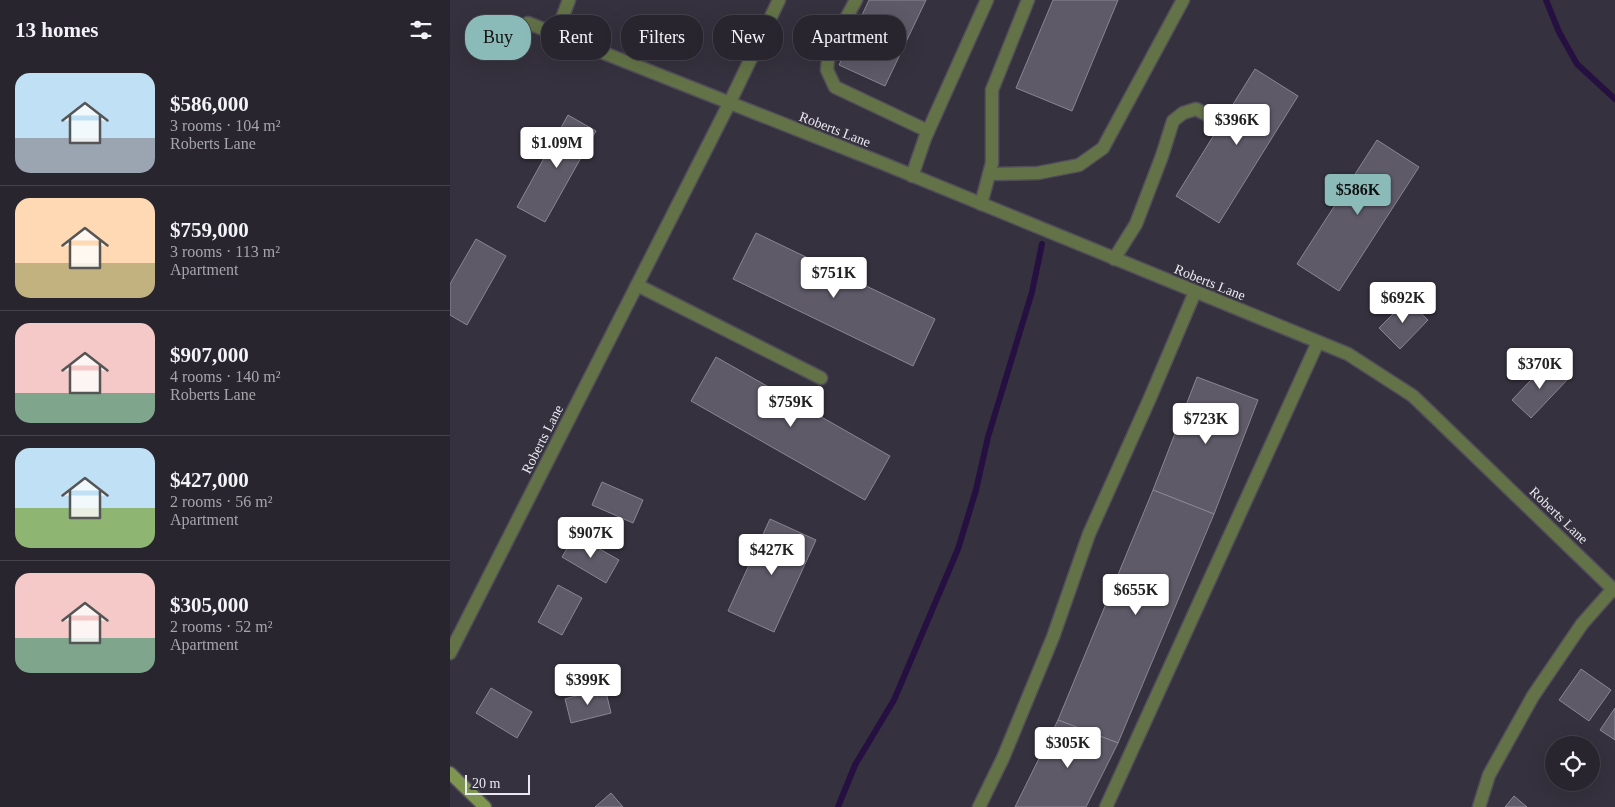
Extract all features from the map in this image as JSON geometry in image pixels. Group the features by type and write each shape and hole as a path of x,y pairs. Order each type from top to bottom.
{"street":[{"path":"563,15 569,0"},
{"name":"Roberts Lane","path":"450,653 729,104 779,0"},
{"path":"856,0 829,50 827,70 835,87 928,131"},
{"path":"912,176 928,131 987,0"},
{"path":"981,204 992,163 992,90 1028,0"},
{"path":"989,174 1038,174 1079,165 1103,148 1183,0"},
{"path":"611,56 729,104"},
{"name":"Roberts Lane","path":"729,104 912,176 1348,354 1413,396 1614,590"},
{"path":"1114,259 1136,224 1173,121 1183,112 1196,109 1215,119"},
{"path":"637,285 821,378"},
{"path":"979,807 1003,758 1053,637 1089,534 1195,292"},
{"path":"1106,807 1318,342"},
{"path":"1479,807 1489,775 1534,696 1582,624 1614,590"},
{"path":"450,773 484,807"}],"building":[{"path":"869,0 926,0 906,42 906,15 862,15"},
{"path":"1053,0 1118,0 1072,111 1016,88"},
{"path":"841,60 897,60 885,86 839,65"},
{"path":"1255,69 1298,96 1219,223 1176,196"},
{"path":"568,115 596,131 545,222 517,207"},
{"path":"1377,140 1419,167 1339,291 1297,264"},
{"path":"756,233 935,319 913,366 733,279"},
{"path":"476,239 506,256 467,325 450,315 450,284"},
{"path":"1407,300 1428,320 1400,349 1379,328"},
{"path":"716,357 890,456 865,500 691,401"},
{"path":"1549,361 1568,379 1531,418 1512,400"},
{"path":"1197,377 1258,400 1214,514 1153,490"},
{"path":"602,482 643,500 633,523 592,505"},
{"path":"1153,490 1214,514 1118,743 1058,720"},
{"path":"770,519 816,540 774,632 728,611"},
{"path":"575,535 619,560 606,583 562,557"},
{"path":"558,585 582,598 562,635 538,622"},
{"path":"1581,669 1611,690 1589,721 1559,700"},
{"path":"491,688 532,712 517,738 476,713"},
{"path":"605,688 611,713 571,723 565,699"},
{"path":"1615,708 1615,740 1600,730"},
{"path":"1058,720 1118,743 1086,807 1015,807"},
{"path":"611,793 623,807 595,807"},
{"path":"1514,796 1527,807 1505,807"}],"waterway":[{"path":"1546,0 1559,32 1577,64 1615,99"},
{"path":"838,807 855,765 894,700 958,549 976,490 988,437 1032,292 1042,244"}]}
